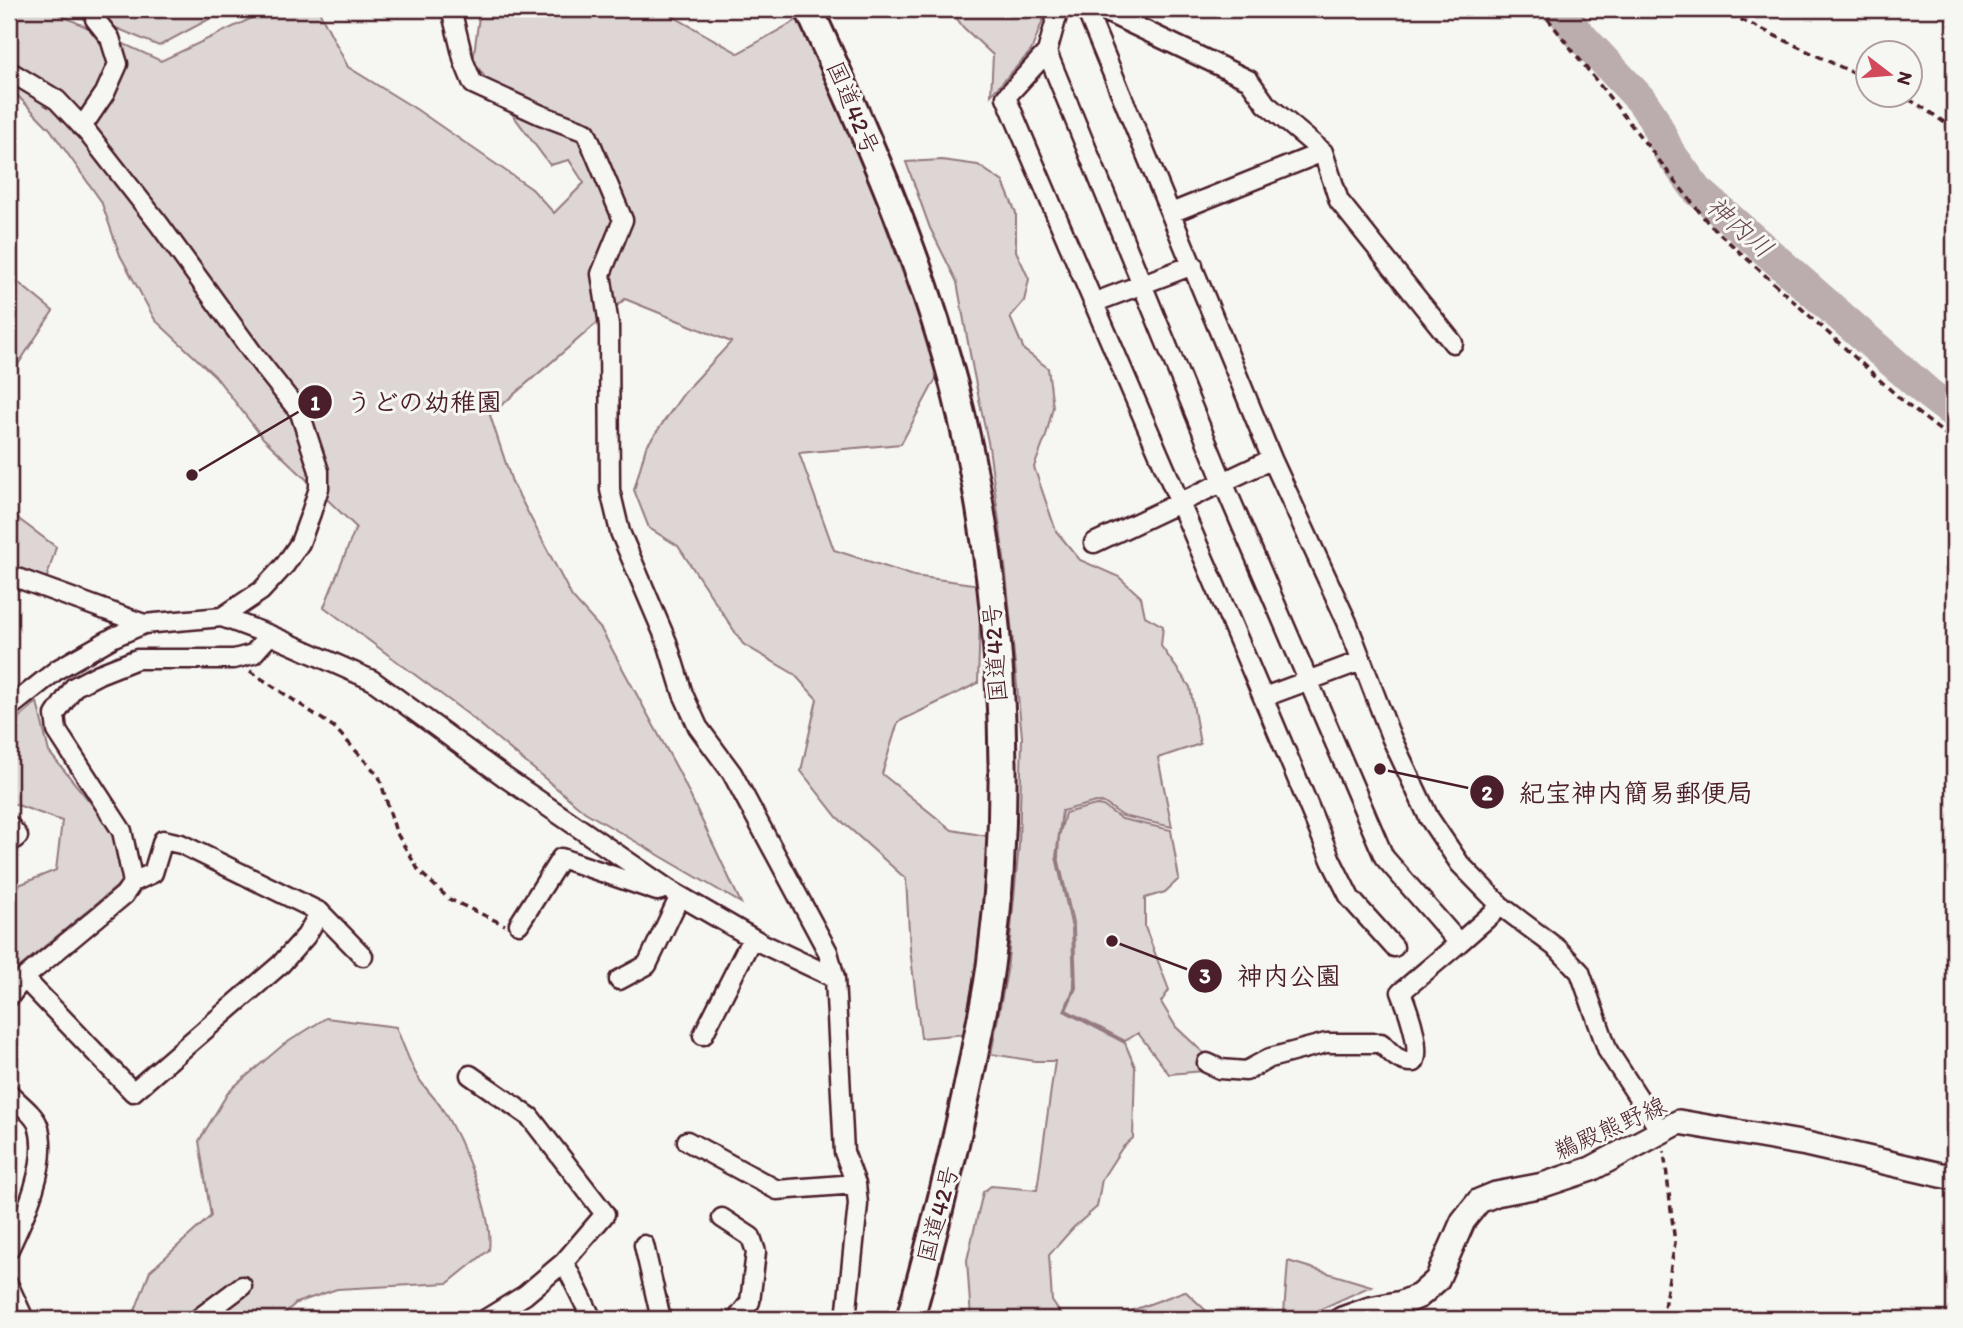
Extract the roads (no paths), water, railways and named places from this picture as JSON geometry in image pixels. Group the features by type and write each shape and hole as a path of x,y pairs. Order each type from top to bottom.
{"highway":[{"name":"国道42号","path":"809,9 909,242 955,388 982,514 996,635 1002,760 1000,872 991,964 962,1123 910,1319"}],"main road":[{"name":"鵜殿熊野線","path":"1342,1319 1419,1296 1437,1280 1462,1221 1479,1200 1543,1185 1591,1169 1679,1122 1806,1144 1954,1178"}],"street":[{"path":"82,127 105,93 118,64 110,38 95,19 94,9"},
{"path":"451,9 464,62 473,85 586,132 623,220 601,274 609,325 610,490 620,532 667,642 683,694 698,727 732,773 828,952 835,978 845,1152 856,1184 858,1204 846,1319"},
{"path":"1059,9 1047,52 1006,97 1181,502 1331,860 1350,898 1394,947"},
{"path":"1086,9 1272,459 1347,622 1391,737 1429,818 1460,864 1501,906 1558,949 1580,972 1608,1051 1661,1132"},
{"path":"1100,9 1249,80 1266,104 1323,152 1339,201 1453,343"},
{"path":"1047,52 1223,482 1384,857 1459,943"},
{"path":"9,71 57,100 82,127 159,224 300,413 319,471 320,488 300,543 285,565 261,591 222,617"},
{"path":"1171,213 1323,152"},
{"path":"1093,303 1193,265"},
{"path":"1094,543 1272,459"},
{"path":"9,576 144,624"},
{"path":"9,708 58,669 114,637 144,624 222,617 372,680 506,778 674,893 752,938 835,978"},
{"path":"133,882 122,831 57,731 55,715 74,687 137,659 230,659 253,654 270,635"},
{"path":"1264,697 1361,660"},
{"path":"9,825 18,835 9,844"},
{"path":"9,997 24,978 124,895 133,882 153,873 163,840 181,844 320,912 363,956"},
{"path":"513,925 561,858 657,891 674,893"},
{"path":"619,980 647,965 674,893"},
{"path":"1207,1063 1220,1069 1246,1071 1270,1058 1326,1043 1381,1043 1395,1057 1414,1062 1417,1056 1413,1029 1401,992 1501,906"},
{"path":"24,978 133,1092 281,964 306,936 320,912"},
{"path":"703,1035 752,938"},
{"path":"470,1075 530,1117 605,1214 564,1262 524,1295 486,1319"},
{"path":"9,1093 37,1123 41,1152 28,1209 9,1249"},
{"path":"687,1141 777,1190 856,1184"},
{"path":"722,1218 751,1237 756,1252 750,1302 737,1319"},
{"path":"644,1245 661,1319"},
{"path":"564,1262 592,1319"},
{"path":"198,1319 242,1286"},
{"path":"9,1288 24,1319"}],"waterway":[{"name":"神内川","path":"1561,9 1575,30 1641,100 1669,152 1697,190 1954,413"}],"place":[{"name":"うどの幼稚園","path":"192,475"},
{"name":"紀宝神内簡易郵便局","path":"1380,769"},
{"name":"神内公園","path":"1112,941"}]}
